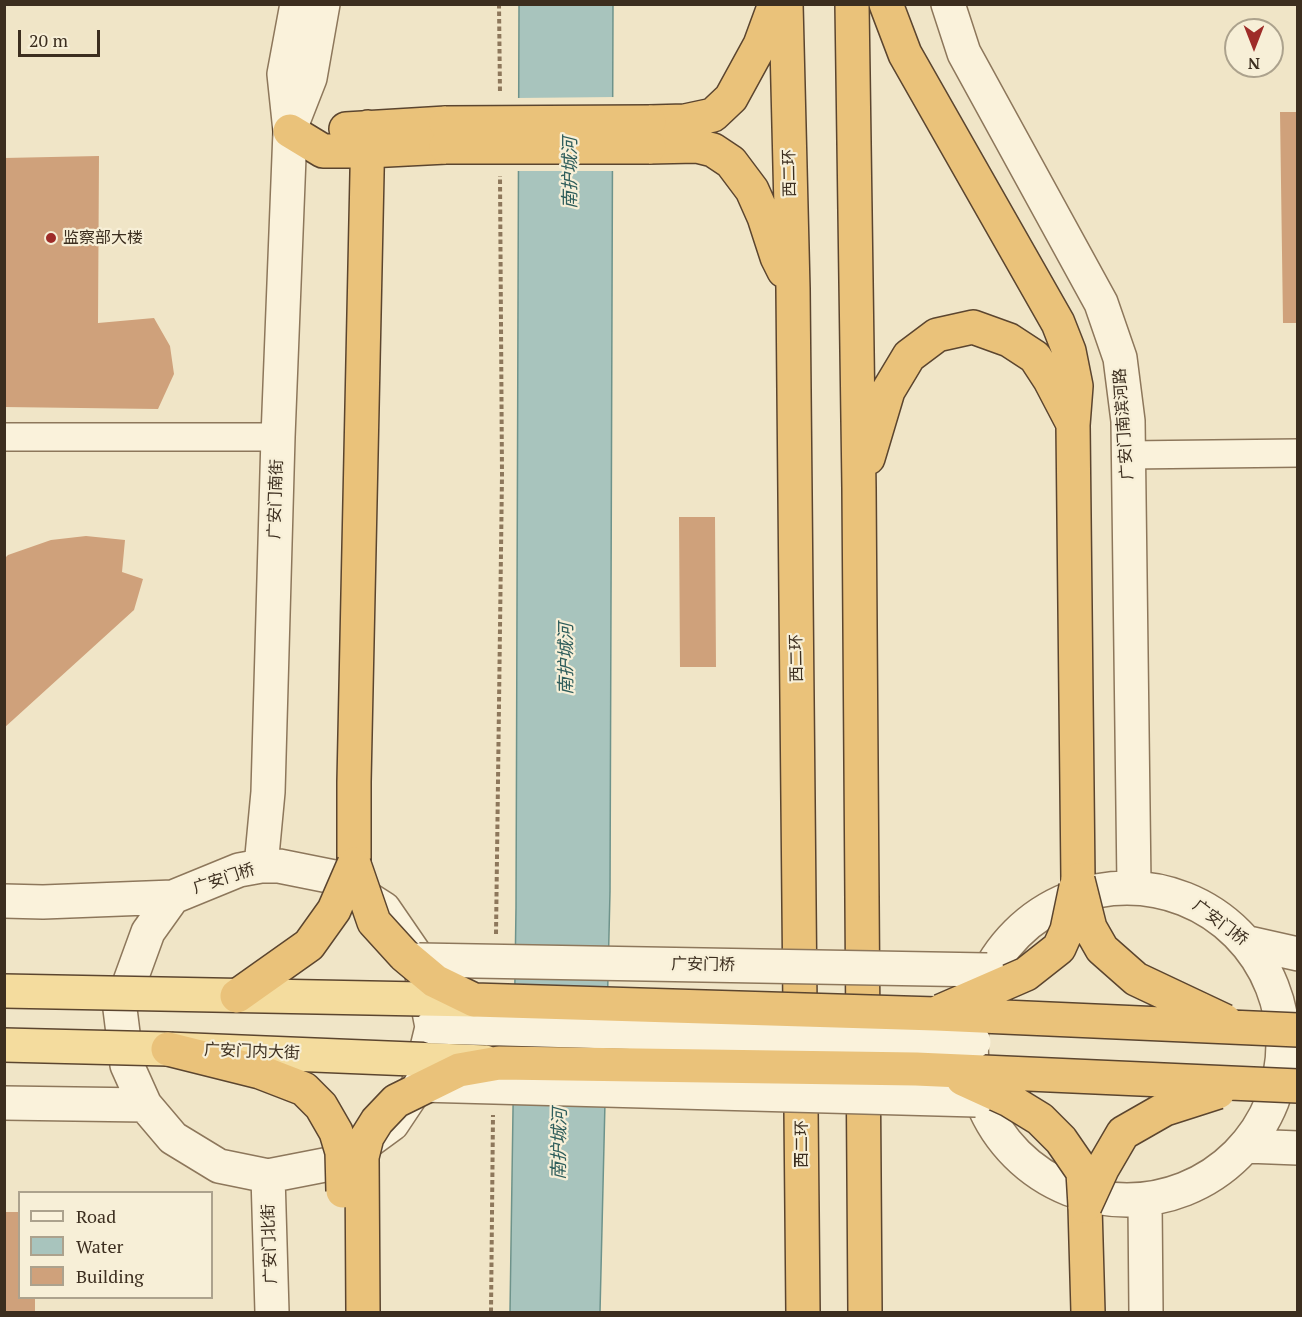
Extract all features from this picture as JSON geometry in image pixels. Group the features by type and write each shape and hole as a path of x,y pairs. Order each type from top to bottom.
{"highway":[{"path":"649,135 685,121 713,115 731,98 760,45 775,4"},
{"name":"西二环","path":"786,4 793,289 803,1312"},
{"path":"852,4 859,488 865,1312"},
{"path":"886,4 905,54 1058,323 1069,351 1076,386 1073,425 1078,880 1067,930 1059,948 1026,974 936,1014"},
{"path":"290,131 368,139 649,135 713,150 731,162 752,190 765,218 777,256 793,289"},
{"path":"368,139 354,864 374,922 404,955 435,981 474,1000 936,1014 1298,1030"},
{"path":"366,212 384,172 440,139"},
{"path":"859,488 888,391 909,356 937,335 973,327 1010,340 1035,357 1050,380 1073,425"},
{"path":"237,996 309,945 334,910 354,864"},
{"path":"1078,880 1090,928 1102,949 1136,979 1238,1027"},
{"path":"168,1049 282,1079 304,1089 321,1106 336,1132 342,1152 345,1312"},
{"path":"363,1312 362,1157 367,1137 376,1121 396,1101 459,1070 499,1063 944,1070 1298,1086"},
{"path":"944,1070 1009,1100 1040,1119 1061,1140 1083,1172 1088,1312"},
{"path":"1085,1206 1102,1169 1123,1133 1165,1109 1244,1084"}],"main road":[{"path":"4,992 474,1000"},
{"name":"广安门内大街","path":"4,1045 168,1049 499,1063"}],"street":[{"name":"广安门南街","path":"261,866 268,792 278,437 290,131 284,74 297,4"},
{"name":"广安门南街","path":"290,131 310,78 323,4"},
{"name":"广安门南滨河路","path":"948,4 964,53 1101,303 1120,358 1128,421 1134,885"},
{"path":"4,437 278,437"},
{"path":"1128,455 1298,453"},
{"name":"广安门桥","path":"261,866 279,866 334,877 384,909 419,960 432,1027 418,1084 392,1124 340,1162 268,1176 219,1166 173,1138 145,1106 127,1065 120,1009 148,932 172,897 239,870 261,866"},
{"name":"广安门桥","path":"419,960 987,970 1043,909 1089,890 1134,885 1196,901 1249,943 1275,988 1285,1054 1274,1100 1246,1146 1200,1181 1145,1202 1071,1196 1034,1171 996,1128 976,1100"},
{"path":"4,901 172,897"},
{"path":"1249,943 1298,954"},
{"path":"418,1084 976,1100 974,1042 987,970"},
{"path":"432,1027 974,1042"},
{"path":"4,1103 145,1106"},
{"path":"1246,1146 1298,1148"},
{"name":"广安门北街","path":"268,1176 272,1312"},
{"path":"1145,1202 1146,1312"}],"path":[{"path":"499,4 500,99"},
{"path":"496,942 502,475 500,169"},
{"path":"490,1312 493,1109"}],"water":[{"name":"南护城河","path":"519,5 613,5 610,892 600,1312 510,1312 516,908"}],"pier":[{"path":"616,97 616,171 515,171 516,98"}],"building":[{"path":"1280,112 1298,112 1298,323 1283,323"},
{"name":"监察部大楼","path":"99,156 98,323 154,318 170,346 174,374 158,409 4,407 4,158"},
{"path":"679,517 715,517 716,667 680,667"},
{"path":"86,536 125,540 122,572 143,579 134,610 4,728 4,559 8,555 51,540"},
{"path":"4,1212 18,1212 18,1299 35,1299 35,1312 4,1312"}],"place":[{"name":"监察部大楼","path":"51,238"}]}
